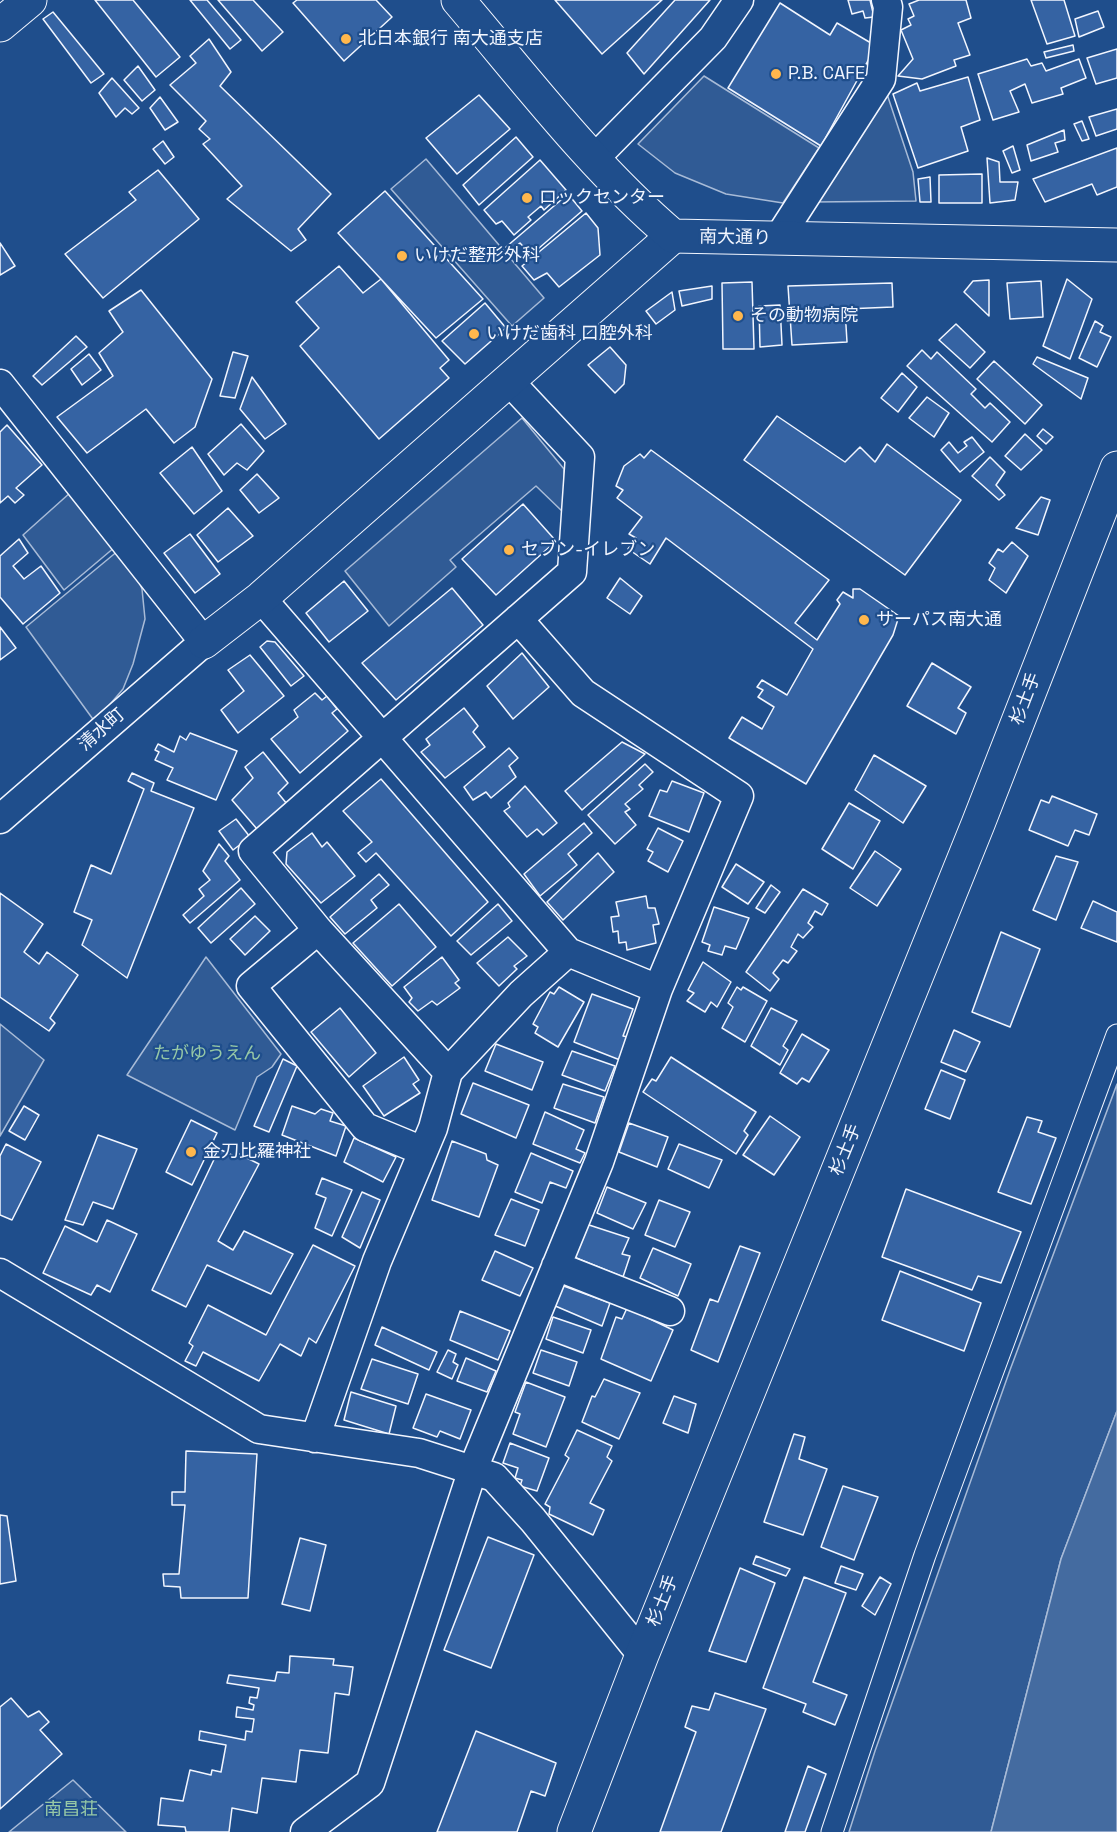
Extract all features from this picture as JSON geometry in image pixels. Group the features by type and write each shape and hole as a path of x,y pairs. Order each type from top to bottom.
{"street":[{"path":"0,25 30,0"},
{"name":"南大通り","path":"459,0 594,159 637,205 673,236 1117,245"},
{"path":"594,159 713,38 739,0"},
{"path":"778,239 881,79 888,7 886,0"},
{"path":"0,384 204,642 261,598 673,236"},
{"path":"448,1072 318,930 253,851 384,739 572,572 580,457 509,381"},
{"name":"杉土手","path":"574,1832 642,1655 978,824 1117,468"},
{"path":"261,598 568,952 658,989"},
{"path":"305,1832 370,1783 473,1469 599,1162 658,989 739,796 583,693 518,620"},
{"name":"清水町","path":"0,819 204,642"},
{"path":"318,930 251,986 364,1127 423,1151"},
{"path":"315,1438 377,1261 433,1128 448,1072 521,994 568,952"},
{"path":"832,1832 925,1555 1117,1035"},
{"path":"556,1266 669,1311"},
{"path":"0,1273 259,1429 419,1453 494,1477 533,1520 642,1655"}],"shaded area":[{"path":"704,76 819,148 783,203 726,194 675,173 638,144"},
{"path":"887,94 913,172 916,201 813,202"},
{"path":"426,159 544,298 512,326 391,189"},
{"path":"522,418 564,469 564,513 536,486 450,560 456,567 389,626 345,571"},
{"path":"71,492 115,547 64,590 23,535"},
{"path":"119,550 133,567 142,589 145,619 133,664 123,689 95,722 26,627"},
{"name":"たがゆうえん","path":"206,957 281,1054 272,1067 257,1077 235,1130 127,1075"},
{"path":"0,1024 44,1060 0,1136"},
{"path":"1117,1084 1117,1411 1061,1559 991,1832 849,1832 875,1751 1010,1370"},
{"path":"1117,1411 1117,1832 991,1832 1061,1559"},
{"name":"南昌荘","path":"73,1780 126,1832 9,1832"}],"building":[{"path":"95,0 133,0 180,57 156,77"},
{"path":"190,0 207,0 241,40 230,49"},
{"path":"218,0 253,0 283,32 262,51"},
{"name":"北日本銀行 南大通支店","path":"297,0 376,0 392,17 344,61 293,3"},
{"path":"555,0 662,0 602,54"},
{"path":"675,0 710,0 644,74 627,53"},
{"path":"848,0 870,0 874,17 865,18 863,11 852,14"},
{"path":"919,0 966,0 971,18 958,23 970,55 954,60 956,66 922,79 898,76 913,59 901,30 911,25 908,19 914,16 909,4"},
{"path":"1031,0 1064,0 1075,36 1047,44"},
{"path":"780,3 830,35 837,23 876,46 821,146 728,88"},
{"path":"1098,11 1104,27 1079,37 1075,19"},
{"path":"53,12 104,74 91,83 43,19"},
{"path":"209,39 231,72 220,86 331,194 298,229 306,240 291,251 227,199 242,186 203,144 210,139 199,129 206,121 170,85 196,63 190,56"},
{"path":"1073,45 1074,51 1046,58 1044,52"},
{"path":"1117,49 1117,78 1096,84 1087,58"},
{"path":"1027,59 1031,66 1042,63 1046,71 1079,59 1086,78 1061,88 1063,94 1032,103 1025,84 1010,91 1019,112 993,120 978,74"},
{"path":"138,66 155,90 142,101 124,80"},
{"path":"968,77 980,120 961,127 968,151 918,168 893,94 917,83 920,91"},
{"path":"112,78 139,108 132,114 125,108 116,117 99,93"},
{"path":"479,95 510,129 457,174 426,138"},
{"path":"160,97 178,122 165,130 150,108"},
{"path":"1117,109 1117,129 1096,136 1089,117"},
{"path":"1082,121 1089,139 1082,141 1074,124"},
{"path":"1064,130 1065,140 1055,143 1058,152 1031,161 1027,145"},
{"path":"516,137 533,157 479,205 463,185"},
{"path":"163,141 174,157 165,164 153,149"},
{"path":"1013,146 1020,170 1012,173 1003,151"},
{"path":"1117,148 1117,187 1097,195 1092,184 1045,202 1033,179"},
{"path":"987,158 999,162 1000,182 1018,182 1015,200 990,203"},
{"name":"ロックセンター","path":"540,160 566,190 544,210 541,206 528,217 531,220 514,235 502,221 496,224 484,210"},
{"path":"158,170 199,219 103,298 65,254 136,200 129,192"},
{"path":"982,174 982,203 939,203 939,175"},
{"path":"930,177 931,202 920,202 918,179"},
{"name":"いけだ整形外科","path":"385,191 483,299 436,338 338,233"},
{"path":"568,194 582,211 531,255 520,243 510,251 506,247"},
{"path":"586,213 598,228 600,255 559,287 547,273 534,280 522,266"},
{"path":"0,243 15,266 0,275"},
{"path":"339,266 363,293 381,279 449,360 440,368 449,378 379,439 300,346 319,328 296,302"},
{"path":"1067,279 1092,299 1070,359 1043,346"},
{"path":"989,280 989,316 964,292 973,281"},
{"path":"1041,281 1043,317 1010,319 1007,283"},
{"name":"その動物病院","path":"752,282 754,349 723,349 722,283"},
{"path":"892,283 893,307 845,309 847,342 792,345 788,286"},
{"path":"712,286 712,299 682,306 679,291"},
{"path":"141,290 212,379 195,427 174,443 146,409 87,453 57,417 113,376 99,353 123,332 109,311"},
{"path":"672,292 675,310 656,324 646,311"},
{"name":"いけだ歯科 口腔外科","path":"485,303 506,328 465,364 442,341"},
{"path":"780,305 782,345 760,347 759,306"},
{"path":"1095,321 1103,326 1100,332 1111,337 1097,367 1079,358"},
{"path":"956,324 985,352 970,368 939,340"},
{"path":"76,336 87,347 42,385 33,376"},
{"path":"610,347 626,365 624,384 615,393 588,365"},
{"path":"922,350 931,359 937,352 976,389 971,394 985,408 990,403 1010,422 992,442 907,366"},
{"path":"233,352 248,356 235,398 220,396"},
{"path":"89,354 101,370 82,385 71,369"},
{"path":"1037,357 1088,378 1081,399 1033,364"},
{"path":"994,361 1042,405 1025,424 977,379"},
{"path":"902,373 917,387 898,412 881,398"},
{"path":"252,377 286,424 265,439 240,409"},
{"path":"927,397 949,413 934,437 909,418"},
{"path":"777,416 845,462 860,447 875,462 887,444 961,500 905,575 744,460"},
{"path":"241,424 264,451 247,470 237,463 224,475 208,454"},
{"path":"7,425 42,465 16,488 24,495 15,503 8,496 0,503 0,432"},
{"path":"1043,429 1053,437 1046,444 1037,436"},
{"path":"1025,434 1042,450 1021,470 1005,456"},
{"path":"972,437 984,452 960,472 941,450 949,442 958,453 967,446 964,442"},
{"path":"192,447 222,491 194,514 160,473"},
{"name":"サーパス南大通","path":"651,450 829,580 795,623 817,640 840,604 837,600 843,592 853,598 853,589 860,589 899,616 893,635 806,784 729,738 742,717 762,729 774,707 758,697 763,690 757,687 762,680 787,695 813,649 666,538 650,564 628,549 636,538 629,534 642,517 617,498 623,490 616,486 624,466 640,454 644,458"},
{"path":"990,457 1005,472 996,485 1005,495 999,500 972,476"},
{"path":"257,474 279,498 259,513 240,490"},
{"path":"1041,497 1050,500 1038,535 1016,528"},
{"name":"セブン-イレブン","path":"523,504 556,541 496,595 462,559"},
{"path":"228,508 253,536 218,562 197,535"},
{"path":"190,534 220,574 195,593 164,553"},
{"path":"19,539 28,553 13,566 24,579 41,566 60,593 23,624 0,597 0,556"},
{"path":"1012,542 1028,556 1006,593 989,580 995,568 989,563 998,549 1003,552"},
{"path":"620,578 642,596 630,614 607,598"},
{"path":"344,581 368,611 329,642 306,613"},
{"path":"452,588 483,625 396,700 362,663"},
{"path":"0,627 16,648 0,660"},
{"path":"267,641 275,642 304,676 291,686 260,647"},
{"path":"522,653 549,687 513,719 487,686"},
{"path":"250,655 284,696 238,733 221,710 244,691 228,670"},
{"path":"932,663 971,687 958,708 966,713 956,734 907,706"},
{"path":"315,693 322,700 327,696 337,709 332,713 348,731 300,773 271,739 298,717 294,710"},
{"path":"464,708 478,726 473,732 485,747 445,778 421,752 430,745 426,739"},
{"path":"190,733 237,751 216,800 167,780 173,768 155,760 159,752 155,750 158,744 174,752 180,736 186,740"},
{"path":"622,742 645,754 582,810 565,791"},
{"path":"509,748 518,758 509,766 516,777 491,798 486,792 473,800 464,787"},
{"path":"263,752 288,783 278,793 287,804 257,829 232,800 253,778 245,767"},
{"path":"874,755 926,786 903,823 855,790"},
{"path":"645,764 653,772 639,785 643,789 625,804 630,809 625,812 636,825 615,844 588,815"},
{"path":"132,773 154,783 151,791 194,808 127,978 82,945 92,920 74,912 91,865 111,874 144,789 128,781"},
{"path":"381,779 488,902 451,936 376,853 366,862 358,853 372,842 343,811"},
{"path":"672,781 704,793 689,832 649,816 660,790 667,792"},
{"path":"525,786 557,823 543,835 537,829 527,837 504,811 510,807 508,803"},
{"path":"1052,796 1097,814 1089,835 1075,830 1068,846 1029,830 1041,800 1049,803"},
{"path":"849,803 880,821 853,869 822,849"},
{"path":"236,819 250,837 233,850 219,831"},
{"path":"584,823 592,833 568,854 577,865 540,896 524,874"},
{"path":"658,828 683,841 668,872 648,861 653,852 647,849"},
{"path":"312,833 322,847 327,842 355,876 321,903 286,864 287,852"},
{"path":"219,844 229,856 225,861 240,880 190,923 183,915 204,896 199,889 210,880 203,871"},
{"path":"875,851 901,869 877,906 850,888"},
{"path":"598,853 614,872 563,920 547,902"},
{"path":"1056,856 1078,862 1056,920 1033,910"},
{"path":"736,864 764,882 748,904 722,887"},
{"path":"379,874 389,885 371,900 377,908 345,934 330,917"},
{"path":"771,885 780,892 765,913 756,908"},
{"path":"241,888 255,904 211,943 198,928"},
{"path":"803,889 828,904 822,915 815,911 808,923 813,927 803,938 798,934 791,947 797,951 788,963 783,960 773,973 779,979 770,991 746,972"},
{"path":"0,893 43,924 24,952 39,964 47,952 78,975 50,1018 55,1023 49,1031 0,997"},
{"path":"646,896 648,908 655,908 659,924 653,925 656,943 627,950 626,942 619,943 618,931 613,932 611,917 619,916 616,902"},
{"path":"1093,901 1117,912 1117,942 1081,928"},
{"path":"399,904 436,947 392,986 353,943"},
{"path":"498,904 512,921 471,955 457,941"},
{"path":"714,907 749,918 736,949 725,946 722,955 708,951 710,945 702,942"},
{"path":"255,916 270,931 245,955 230,939"},
{"path":"1001,932 1040,949 1010,1027 972,1012"},
{"path":"508,937 527,956 514,966 517,969 499,986 477,963"},
{"path":"442,957 459,980 455,983 460,988 437,1005 432,1001 418,1011 409,1002 412,998 404,987"},
{"path":"703,962 731,982 717,1007 711,1002 705,1012 687,1001 694,993 688,990"},
{"path":"559,987 584,1002 558,1047 535,1033 538,1027 533,1024 550,992 554,994"},
{"path":"737,987 741,990 743,987 767,1001 745,1042 722,1028 733,1007 728,1003"},
{"path":"592,994 633,1009 623,1036 628,1037 620,1060 574,1042"},
{"path":"340,1008 376,1053 349,1077 311,1032"},
{"path":"771,1008 797,1021 783,1046 788,1050 780,1065 751,1046"},
{"path":"954,1030 980,1042 966,1072 941,1062"},
{"path":"802,1034 829,1050 809,1082 802,1078 797,1084 780,1073"},
{"path":"496,1044 543,1062 532,1090 485,1071"},
{"path":"572,1051 615,1066 605,1091 562,1075"},
{"path":"404,1057 419,1080 413,1084 420,1093 384,1116 363,1086"},
{"path":"671,1057 756,1112 744,1131 748,1135 736,1154 643,1092 652,1079 656,1081"},
{"path":"283,1059 297,1066 269,1132 254,1126"},
{"path":"941,1070 965,1080 950,1119 925,1109"},
{"path":"473,1083 529,1105 516,1138 461,1114"},
{"path":"563,1084 604,1097 595,1123 554,1108"},
{"path":"24,1106 39,1115 25,1140 9,1131"},
{"path":"292,1106 315,1114 321,1109 333,1113 330,1121 346,1126 336,1156 282,1135"},
{"path":"545,1112 584,1130 576,1149 585,1153 580,1163 533,1144"},
{"path":"770,1116 800,1137 774,1175 743,1155"},
{"path":"1027,1117 1042,1121 1038,1132 1056,1138 1031,1204 998,1192"},
{"name":"金刀比羅神社","path":"191,1120 217,1133 192,1185 166,1172"},
{"path":"629,1123 668,1137 657,1167 619,1152"},
{"path":"98,1135 137,1149 113,1209 93,1202 83,1225 65,1220"},
{"path":"354,1138 396,1157 383,1182 344,1162"},
{"path":"452,1141 486,1154 487,1160 498,1165 479,1217 432,1200"},
{"path":"6,1144 41,1162 12,1220 0,1215 0,1156"},
{"path":"679,1144 722,1160 709,1188 668,1169"},
{"path":"219,1149 236,1157 239,1154 259,1164 218,1241 233,1250 244,1231 293,1254 271,1294 207,1265 186,1307 152,1290"},
{"path":"531,1153 573,1171 566,1188 550,1182 542,1203 515,1192"},
{"path":"322,1178 352,1190 332,1236 315,1228 326,1198 316,1194"},
{"path":"607,1187 646,1203 633,1229 597,1213"},
{"path":"906,1189 1021,1232 1001,1283 978,1276 972,1290 882,1257"},
{"path":"362,1192 380,1200 360,1248 342,1237"},
{"path":"511,1199 539,1210 525,1246 495,1235"},
{"path":"659,1200 690,1212 675,1247 645,1235"},
{"path":"107,1220 137,1234 110,1292 97,1285 91,1295 43,1273 65,1226 97,1242"},
{"path":"586,1224 629,1238 622,1254 630,1256 623,1277 574,1257"},
{"path":"313,1245 355,1266 316,1343 309,1338 301,1356 280,1344 259,1381 203,1352 196,1366 185,1361 193,1346 189,1343 208,1305 266,1335"},
{"path":"740,1246 760,1253 718,1362 691,1350 710,1299 718,1302"},
{"path":"653,1248 691,1264 678,1296 640,1278"},
{"path":"495,1251 533,1268 520,1296 482,1280"},
{"path":"900,1271 981,1303 964,1351 882,1320"},
{"path":"561,1285 610,1303 602,1326 553,1305"},
{"path":"627,1308 673,1330 651,1381 601,1359 616,1317 622,1319"},
{"path":"460,1311 510,1331 498,1360 450,1340"},
{"path":"553,1317 591,1330 583,1353 546,1339"},
{"path":"382,1327 437,1352 429,1370 375,1345"},
{"path":"448,1350 456,1354 453,1362 458,1365 452,1379 437,1372"},
{"path":"541,1350 577,1362 569,1386 533,1373"},
{"path":"466,1358 496,1371 487,1392 457,1381"},
{"path":"372,1359 418,1374 408,1404 361,1389"},
{"path":"604,1379 640,1393 619,1439 582,1422 592,1396 595,1397"},
{"path":"526,1382 565,1397 546,1447 513,1434 520,1414 515,1412"},
{"path":"351,1392 396,1406 389,1434 344,1420"},
{"path":"426,1394 471,1410 460,1439 440,1431 437,1437 413,1428"},
{"path":"674,1396 696,1404 688,1433 663,1423"},
{"path":"577,1430 612,1446 607,1457 612,1461 590,1503 604,1510 593,1535 549,1514 550,1507 545,1504 569,1458 565,1455"},
{"path":"794,1434 805,1437 799,1459 827,1469 803,1535 764,1522"},
{"path":"510,1443 549,1458 537,1491 520,1486 522,1480 515,1478 518,1468 503,1463"},
{"path":"186,1451 257,1454 248,1598 181,1598 180,1587 164,1586 163,1574 179,1574 185,1505 172,1505 172,1492 185,1492"},
{"path":"843,1486 878,1497 854,1560 821,1547"},
{"path":"0,1515 7,1516 16,1581 0,1584"},
{"path":"488,1537 534,1555 491,1668 444,1650"},
{"path":"300,1538 326,1545 310,1611 282,1604"},
{"path":"756,1556 790,1569 786,1576 753,1564"},
{"path":"841,1566 863,1574 856,1590 835,1583"},
{"path":"740,1568 775,1583 746,1662 709,1651"},
{"path":"804,1577 846,1593 813,1682 847,1695 835,1725 803,1712 806,1704 763,1688"},
{"path":"880,1577 891,1584 875,1615 862,1606"},
{"path":"290,1656 334,1659 333,1665 353,1667 349,1695 335,1693 328,1753 300,1750 296,1782 262,1778 257,1813 232,1808 229,1832 186,1832 185,1827 158,1825 161,1798 183,1801 190,1770 211,1775 212,1770 221,1772 226,1745 199,1740 200,1731 245,1740 246,1731 252,1732 254,1719 236,1717 237,1707 253,1710 254,1705 249,1703 250,1697 257,1698 259,1688 227,1683 229,1675 275,1681 277,1672 289,1673"},
{"path":"715,1693 766,1709 721,1832 660,1832 696,1732 685,1727 692,1706 709,1710"},
{"path":"11,1698 28,1717 39,1711 49,1722 40,1730 62,1754 0,1809 0,1707"},
{"path":"476,1731 556,1763 545,1796 531,1791 517,1832 437,1832"},
{"path":"808,1766 826,1774 805,1832 785,1832"}],"place":[{"name":"北日本銀行 南大通支店","path":"346,39"},
{"name":"P.B. CAFE","path":"776,74"},
{"name":"ロックセンター","path":"527,198"},
{"name":"いけだ整形外科","path":"402,256"},
{"name":"その動物病院","path":"738,316"},
{"name":"いけだ歯科 口腔外科","path":"474,334"},
{"name":"セブン-イレブン","path":"509,550"},
{"name":"サーパス南大通","path":"864,620"},
{"name":"金刀比羅神社","path":"191,1152"}]}
